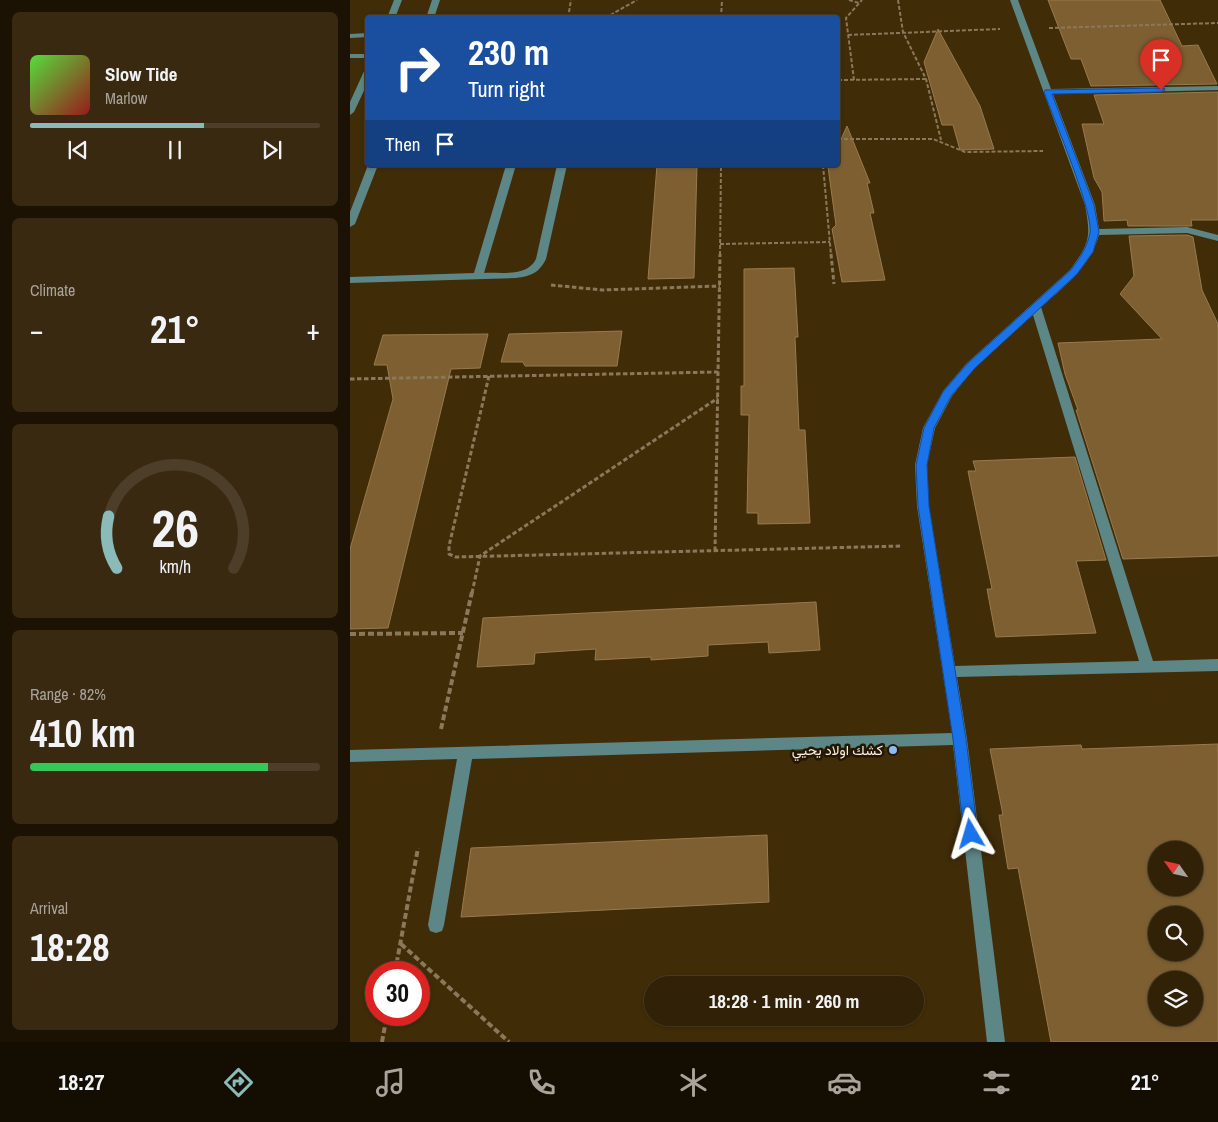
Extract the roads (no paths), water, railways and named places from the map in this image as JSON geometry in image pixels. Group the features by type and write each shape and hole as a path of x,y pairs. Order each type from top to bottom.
{"street":[{"path":"392,15 398,0"},
{"path":"431,15 436,0"},
{"path":"996,1042 960,739 923,506 921,465 929,428 947,394 971,366 1074,272 1089,252 1095,232 1090,205 1014,0"},
{"path":"350,36 365,35"},
{"path":"350,56 365,56"},
{"path":"350,112 365,78"},
{"path":"1048,92 1218,88"},
{"path":"350,224 372,167"},
{"path":"478,277 510,167"},
{"path":"350,280 478,277 528,273 537,267 542,259 562,167"},
{"path":"1095,232 1187,230 1218,238"},
{"path":"1036,307 1148,667"},
{"path":"949,672 1218,665"},
{"path":"350,756 960,739"},
{"path":"436,925 466,753"}],"place":[{"name":"كشك اولاد يحيي","path":"893,750"}]}
